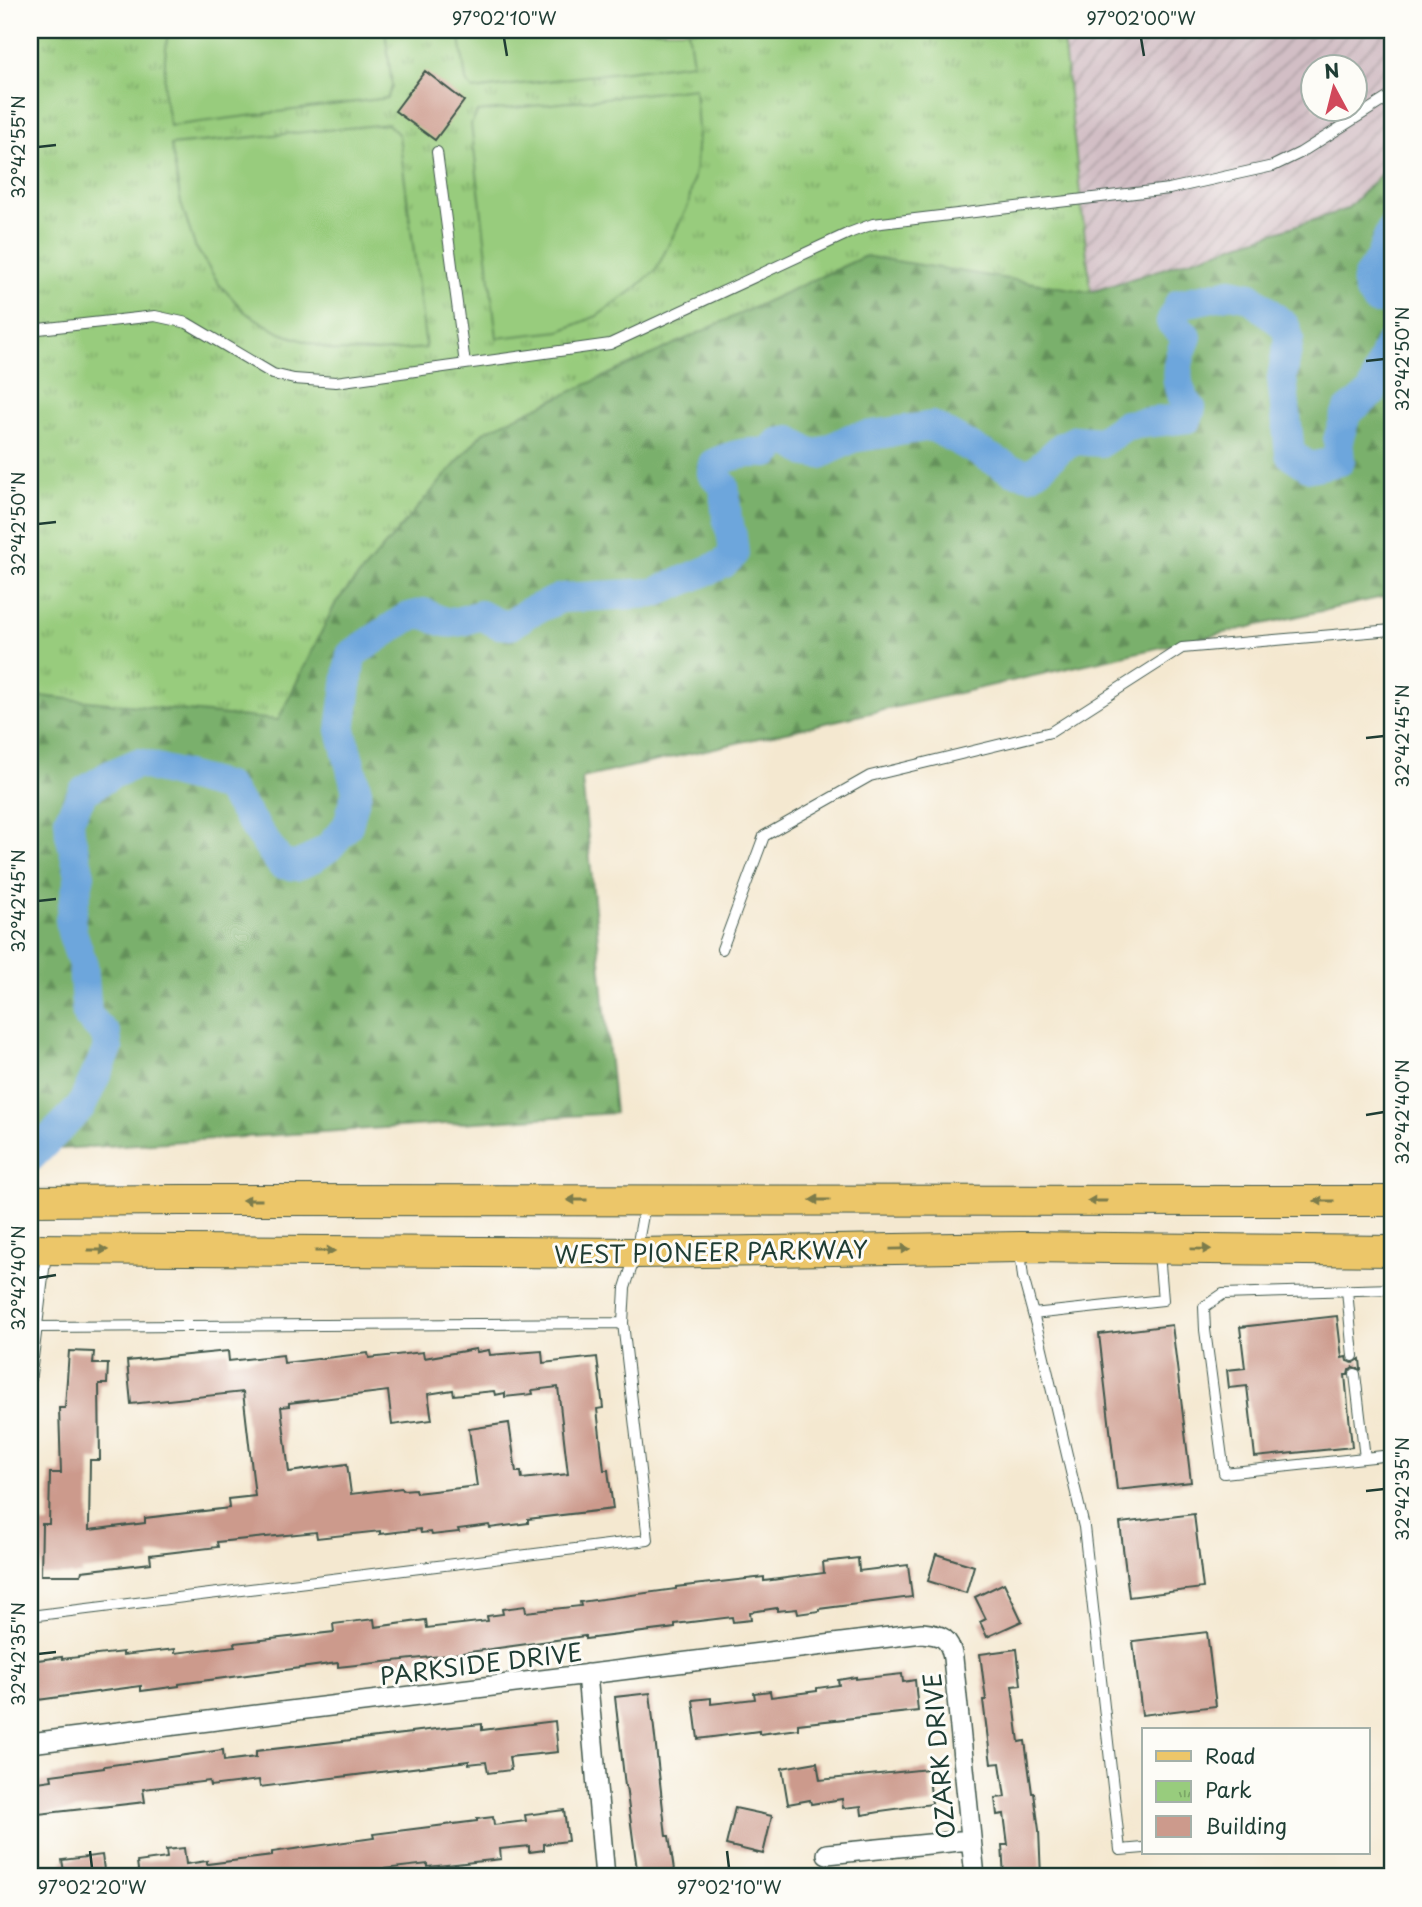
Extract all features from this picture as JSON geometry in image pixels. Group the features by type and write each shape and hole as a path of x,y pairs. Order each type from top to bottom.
{"main road":[{"name":"WEST PIONEER PARKWAY","path":"30,1201 1392,1201"},
{"name":"WEST PIONEER PARKWAY","path":"38,1250 636,1253 1020,1247 1392,1251"}],"street":[{"name":"PARKSIDE DRIVE","path":"30,1743 922,1633 939,1635"},
{"name":"OZARK DRIVE","path":"939,1635 951,1647 953,1658 975,1877"},
{"path":"587,1674 605,1877"},
{"path":"827,1854 970,1840"}],"lane":[{"path":"30,330 155,316 187,323 273,374 294,379 336,382 610,344 873,224 1169,189 1273,166 1300,153 1392,95"},
{"path":"438,152 465,364"},
{"path":"722,949 764,836 870,776 1051,732 1182,648 1392,630"},
{"path":"30,1616 648,1540 623,1323 625,1289 636,1253 646,1200"},
{"path":"1020,1247 1023,1277 1084,1527 1120,1850 1142,1848"},
{"path":"1033,1314 1163,1300 1159,1249"},
{"path":"30,1382 37,1327 38,1250"},
{"path":"1392,1289 1223,1294 1204,1307 1224,1473 1392,1455"},
{"path":"1347,1290 1353,1356"},
{"path":"37,1327 623,1323"},
{"path":"1355,1374 1365,1458"}],"shaded area":[{"path":"1062,30 1392,30 1392,163 1347,209 1091,292"}],"green space":[{"path":"30,30 1062,30 1091,292 865,256 483,432 336,602 278,720 30,695"},
{"path":"168,30 385,30 392,87 387,98 170,126 164,95"},
{"path":"459,30 688,30 693,63 473,90 466,81"},
{"path":"695,88 698,130 696,166 688,206 656,270 597,316 560,331 497,338 471,124 478,112"},
{"path":"388,124 399,135 426,348 377,352 335,351 280,333 245,312 219,284 195,246 181,203 171,145"},
{"path":"1392,163 1392,595 582,778 615,1113 30,1151 30,695 278,720 336,602 483,432 865,256 1091,292 1347,209"}],"building":[{"path":"425,71 464,101 435,140 395,111"},
{"path":"1337,1316 1342,1358 1346,1357 1347,1361 1353,1363 1360,1359 1361,1370 1353,1367 1348,1375 1345,1375 1352,1447 1255,1457 1247,1386 1229,1388 1227,1370 1245,1368 1240,1327"},
{"path":"1172,1325 1191,1482 1117,1490 1099,1334"},
{"path":"476,1349 477,1352 489,1350 490,1355 542,1351 543,1363 597,1357 603,1408 597,1409 604,1470 608,1470 613,1509 528,1519 528,1523 490,1528 489,1525 458,1529 459,1532 432,1535 431,1532 421,1533 420,1529 317,1538 316,1532 217,1542 218,1547 150,1555 151,1563 82,1571 81,1575 41,1575 42,1524 49,1524 50,1473 61,1473 59,1408 65,1408 69,1351 94,1352 93,1364 108,1364 107,1384 99,1384 100,1460 90,1460 89,1530 145,1523 145,1518 229,1508 228,1499 255,1496 243,1392 131,1404 127,1361 228,1351 229,1361 283,1355 284,1363 368,1353 369,1358 423,1352 424,1358","holes":["558,1387 568,1474 522,1479 521,1472 516,1472 509,1423 469,1429 477,1486 416,1493 415,1489 402,1488 351,1494 347,1464 289,1472 281,1407 289,1406 289,1403 388,1391 392,1425 432,1420 428,1394 453,1390 454,1395 494,1391 495,1395 505,1393 505,1397 533,1394 532,1390"]},
{"path":"1194,1514 1203,1588 1129,1597 1120,1523"},
{"path":"936,1554 974,1566 966,1593 928,1581"},
{"path":"858,1558 859,1571 908,1565 912,1597 798,1614 797,1609 777,1611 777,1608 750,1612 751,1620 733,1622 732,1617 675,1624 675,1628 585,1639 585,1636 338,1667 338,1663 141,1691 141,1686 30,1701 30,1661 175,1649 175,1653 235,1646 234,1643 334,1632 333,1624 374,1619 375,1627 426,1620 427,1628 488,1621 487,1616 503,1614 502,1609 525,1606 526,1612 581,1606 580,1602 676,1587 764,1577 764,1581 824,1573 823,1562"},
{"path":"1004,1583 1022,1621 987,1637 980,1622 986,1619 975,1597"},
{"path":"1207,1632 1216,1706 1142,1715 1133,1641"},
{"path":"1017,1649 1021,1685 1012,1686 1019,1742 1025,1741 1034,1793 1041,1877 1004,1877 1002,1845 1008,1845 1004,1814 997,1815 995,1798 1005,1797 1000,1763 991,1764 983,1700 986,1700 980,1654"},
{"path":"902,1674 903,1682 915,1680 918,1711 798,1724 798,1729 759,1734 759,1731 698,1739 693,1700 711,1698 711,1704 755,1699 754,1693 770,1691 771,1697 817,1691 817,1688 839,1685 838,1680"},
{"path":"650,1693 666,1836 669,1836 675,1877 638,1877 625,1786 615,1697"},
{"path":"555,1721 558,1752 509,1757 511,1770 488,1773 486,1762 469,1764 469,1761 260,1787 259,1780 210,1786 209,1781 143,1789 145,1802 30,1815 30,1783 52,1780 51,1775 223,1750 224,1761 256,1757 256,1751 452,1727 482,1724 482,1730"},
{"path":"817,1762 820,1780 928,1769 932,1804 862,1815 861,1806 843,1808 842,1799 811,1804 810,1800 788,1804 782,1768"},
{"path":"735,1808 772,1816 763,1854 726,1845"},
{"path":"564,1810 568,1841 544,1844 544,1850 529,1852 529,1846 500,1849 501,1859 312,1877 139,1877 137,1862 167,1858 166,1850 184,1848 186,1864 207,1861 207,1864 272,1856 272,1852 374,1838 373,1834 477,1819 493,1817 494,1825 526,1821 525,1815"},
{"path":"102,1855 105,1877 65,1877 62,1860"}],"waterway":[{"path":"1392,229 1379,260 1367,278 1367,287 1375,300 1392,300"},
{"path":"30,1158 81,1107 108,1049 106,1035 87,1015 83,965 72,932 70,919 80,875 69,819 83,792 110,775 138,763 227,787 281,864 296,866 329,847 348,825 357,791 341,730 351,655 406,618 424,613 452,623 480,615 499,624 511,625 527,613 561,598 654,593 723,564 734,554 724,486 712,473 713,464 740,454 768,453 778,443 790,441 807,452 820,454 852,438 932,426 1012,470 1030,474 1062,447 1076,440 1101,442 1126,425 1188,418 1191,408 1180,391 1177,374 1187,337 1171,322 1179,304 1231,293 1250,297 1285,326 1289,338 1282,378 1290,454 1310,467 1340,461 1338,440 1347,412 1372,393 1388,346 1392,342"}]}
